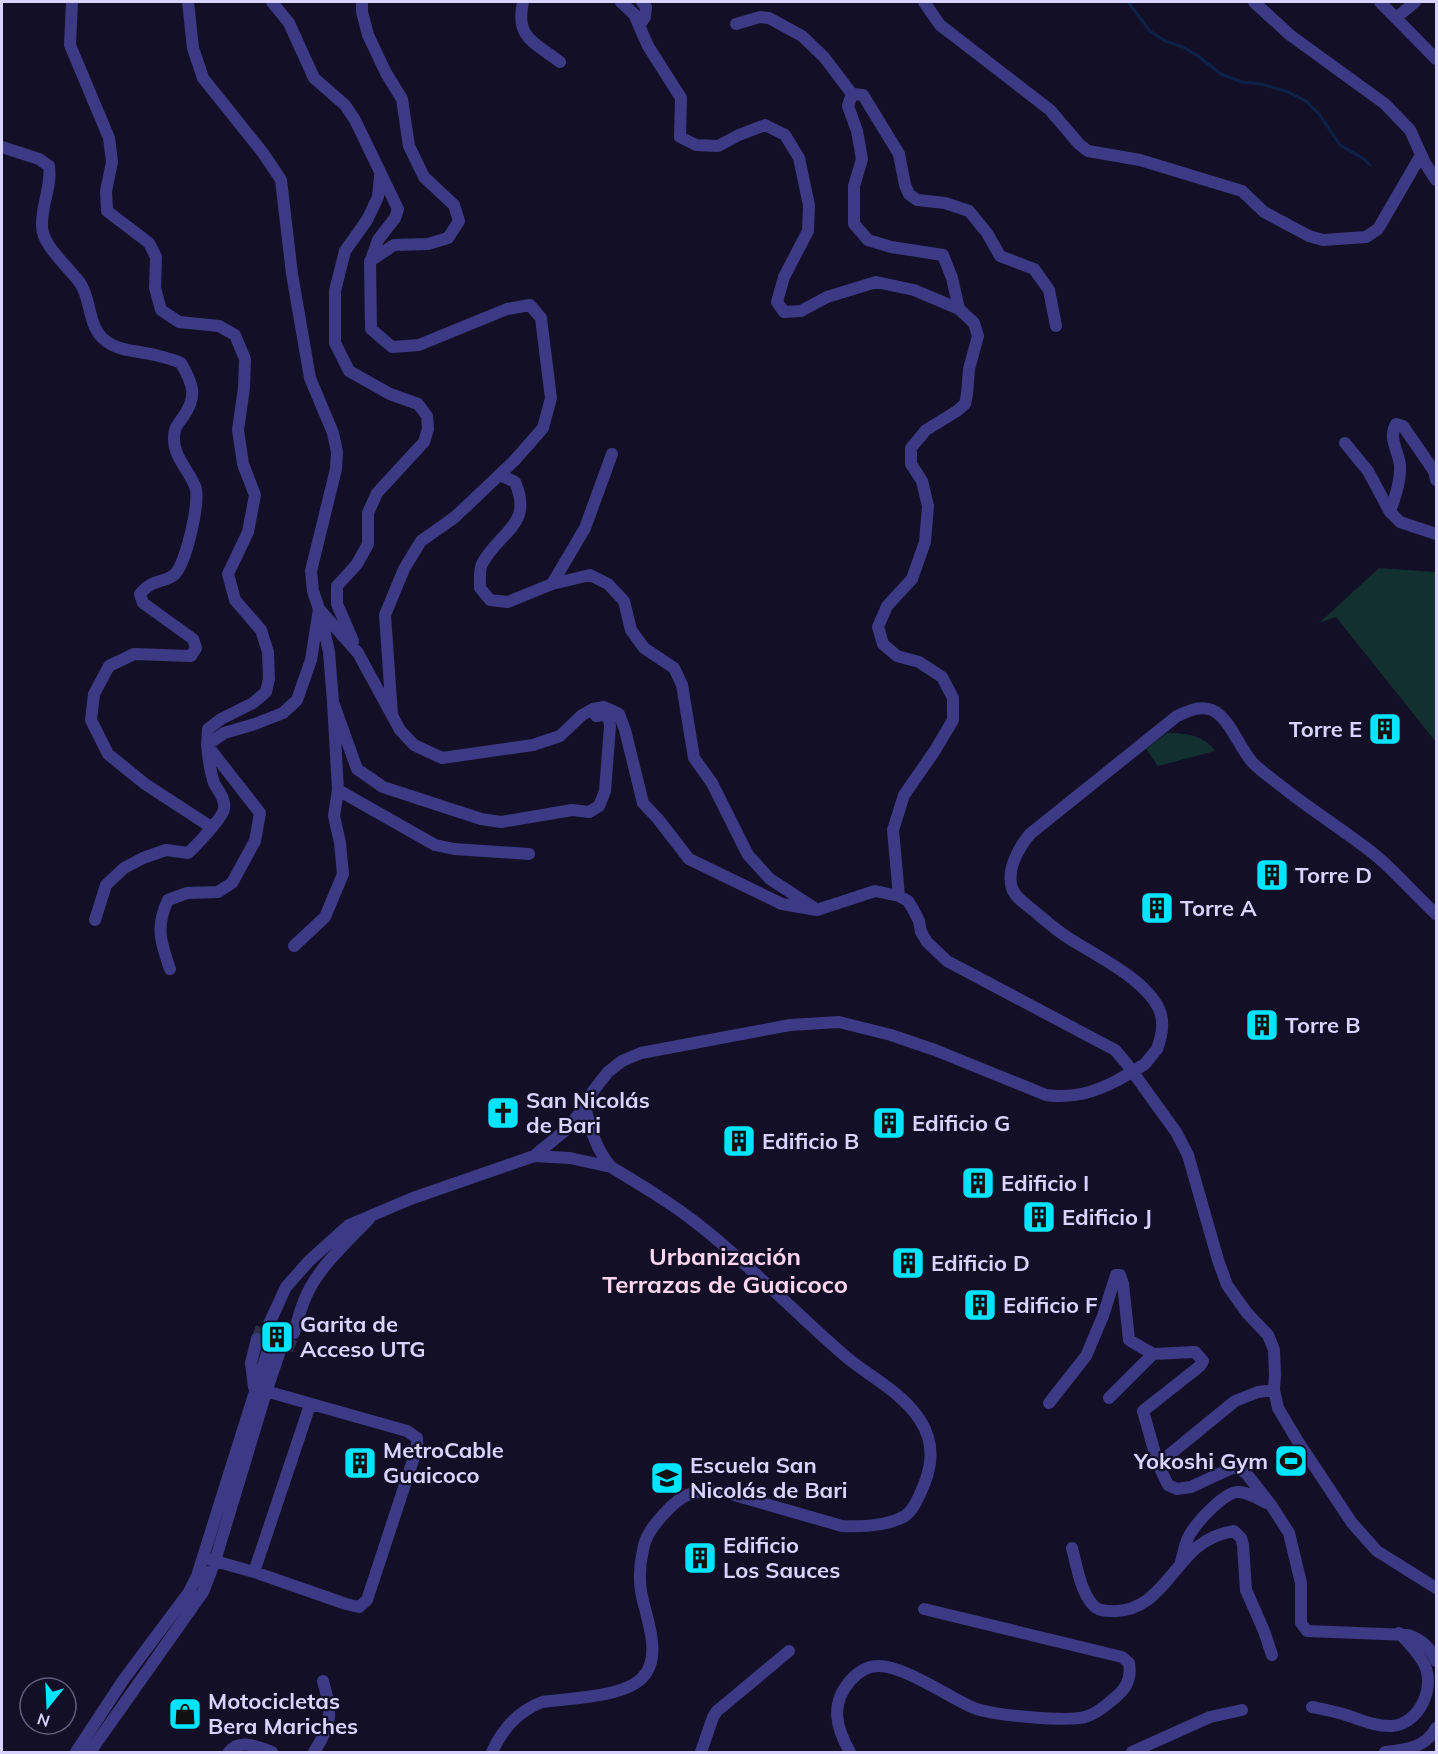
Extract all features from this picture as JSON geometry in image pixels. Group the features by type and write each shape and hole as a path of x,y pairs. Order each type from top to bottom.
{"street":[{"path":"72,2 70,45 109,138 111,162 106,191 107,211 149,243 156,257 155,288 161,310 179,322 219,326 235,335 245,359 244,388 238,430 243,464 255,495 248,531 228,574 235,600 261,630 268,652 269,679 266,692 253,703 221,719 208,729 207,745 214,783 224,800 221,817 211,826 202,840 188,852 166,850 124,868 106,885 95,920"},
{"path":"188,2 193,48 202,78 263,153 281,180 292,274 310,378 333,433 337,452 336,469 311,571 313,591 329,652 338,790 334,816 343,874 325,917 294,946"},
{"path":"272,2 289,23 314,78 345,105 355,120 380,176 398,209 395,218 378,240 370,261 371,329 392,347 419,345 507,309 530,305 542,318 551,398 543,428 500,475 455,517 420,541 404,569 385,615 393,717"},
{"path":"362,2 368,35 386,73 402,99 409,146 424,177 454,205 459,221 448,238 428,244 394,245 370,261"},
{"path":"523,2 520,24 527,37 560,62"},
{"path":"621,2 634,14 648,46 681,98 680,137 696,145 718,146 765,125 785,135 800,158 809,205 808,231 784,277 777,302 784,312 801,311 828,297 876,282 914,290 959,309 974,323 978,336 969,369 965,404 926,430 911,448 911,464 922,481 928,506 925,542 912,579 887,606 878,627 883,644 897,656 919,662 942,677 953,698 953,720 904,795 893,830 899,896"},
{"path":"639,26 645,17 646,7 642,2"},
{"path":"924,2 939,24 1050,110 1079,144 1088,151 1140,160 1242,191 1264,212 1309,236 1323,240 1366,237 1378,229 1421,155"},
{"path":"1254,2 1290,35 1385,104 1410,130 1421,155 1437,180"},
{"path":"1380,2 1437,59"},
{"path":"1396,18 1416,2"},
{"path":"736,24 760,17 769,18 802,36 824,57 852,94 863,95 899,154 909,194 917,200 945,203 969,211 987,233 1000,256 1034,269 1049,290 1056,326"},
{"path":"852,94 848,106 857,131 862,159 854,186 854,224 868,240 891,247 943,255 952,278 959,309"},
{"path":"2,147 39,159 49,166 51,179 44,203 42,228 55,255 81,284 97,332 106,342 120,348 181,363 194,393 187,411 174,429 174,448 196,489 193,528 184,557 175,574 146,587 140,594 143,603 193,639 196,648 191,656 134,654 109,666 94,694 91,720 108,754 145,784 211,826"},
{"path":"380,176 378,197 368,220 345,251 334,291 335,343 349,371 390,394 418,404 427,416 428,429 424,442 377,493 368,513 368,544 357,564 337,586 338,604 358,653 400,730 414,745 441,758 533,745 560,736 582,715 593,709 604,707 619,714 643,803 689,859 782,904 817,910 875,891 899,896 908,901 913,909 927,942 947,961 1115,1050 1176,1132 1188,1155 1227,1285 1268,1335 1275,1357 1274,1390 1278,1408 1352,1523 1377,1551 1437,1588"},
{"path":"1390,512 1398,487 1400,465 1393,441 1393,430 1396,424 1403,426 1434,471 1437,480"},
{"path":"1345,443 1368,471 1390,512 1400,522 1437,534"},
{"path":"552,584 585,528 612,454"},
{"path":"500,475 515,482 521,497 518,520 495,545 480,566 480,588 490,600 508,602 552,584 590,575 608,584 624,601 631,630 644,648 674,668 682,685 694,758 712,783 748,855 770,879 817,910"},
{"path":"207,745 224,733 283,713 297,700 311,660 319,609"},
{"path":"319,609 358,653"},
{"path":"333,702 357,769 373,781 383,787 481,819 501,822 572,810 590,812 599,806 605,791 610,726 609,718 603,715 596,716"},
{"path":"372,1216 329,1262 304,1300 278,1327 284,1290 339,1233 350,1225 413,1198 534,1156 567,1129 608,1072 622,1061 641,1053 790,1025 829,1022 872,1030 934,1050 1046,1095 1065,1097 1084,1094 1118,1080 1144,1064 1157,1049 1161,1038 1162,1017 1154,1001 1131,978 1055,929 1018,898 1014,893 1011,880 1015,858 1030,834 1177,716 1195,709 1210,709 1218,714 1225,720 1242,750 1254,764 1298,800 1372,853 1437,914"},
{"path":"170,969 159,937 162,913 168,900 187,893 218,892 232,883 255,841 260,813 207,745"},
{"path":"338,790 435,845 454,849 529,854"},
{"path":"492,1752 501,1735 513,1720 533,1705 611,1693 636,1683 644,1677 652,1660 651,1641 641,1589 643,1548 655,1523 671,1504 693,1492 714,1491 842,1526 886,1523 906,1515 916,1501 928,1475 932,1457 930,1442 921,1422 911,1408 845,1356 700,1225 611,1167 603,1157 590,1131 585,1107"},
{"path":"534,1156 570,1158 611,1167"},
{"path":"1049,1403 1086,1356 1103,1316 1113,1278 1120,1275 1129,1340 1153,1354 1195,1352 1203,1360 1200,1366 1145,1409 1143,1415 1158,1464 1168,1485 1177,1490 1191,1488 1233,1467 1240,1469 1246,1473 1271,1504 1289,1533 1301,1583 1301,1623 1306,1631 1400,1633 1420,1639 1437,1660"},
{"path":"90,1752 162,1647 198,1600 210,1559 262,1384 272,1344 251,1363 262,1384 310,1405 407,1431 417,1438 417,1448 367,1600 359,1607 210,1559"},
{"path":"1108,1398 1153,1354"},
{"path":"1158,1464 1235,1401 1258,1392 1274,1390"},
{"path":"254,1572 310,1405"},
{"path":"1181,1562 1191,1531 1229,1494 1238,1491 1271,1504"},
{"path":"1072,1548 1083,1589 1093,1605 1102,1611 1118,1612 1130,1610 1149,1599 1173,1576 1181,1562 1198,1546 1224,1533 1234,1531 1241,1538 1246,1590 1272,1655"},
{"path":"76,1752 124,1679 189,1592 210,1559"},
{"path":"849,1752 842,1740 836,1711 839,1697 855,1676 878,1666 890,1668 930,1684 976,1709 1062,1720 1087,1717 1102,1709 1126,1687 1131,1674 1129,1663 1122,1657 924,1610"},
{"path":"1312,1707 1372,1724 1392,1726 1405,1723 1415,1716 1427,1693 1428,1677 1424,1663 1400,1633"},
{"path":"701,1752 717,1711 789,1651"},
{"path":"314,1752 330,1718 330,1707 323,1681"},
{"path":"1132,1752 1210,1717 1242,1710"},
{"path":"1385,1752 1412,1749 1426,1740 1437,1728"},
{"path":"229,1752 236,1745 246,1744 272,1752"}],"green space":[{"path":"1379,568 1436,572 1436,742 1336,617 1319,623"},
{"path":"1167,733 1187,734 1200,738 1215,751 1158,766 1146,749"}],"waterway":[{"path":"1128,2 1150,31 1165,41 1183,47 1198,56 1221,74 1242,82 1261,84 1288,92 1306,101 1319,114 1340,145 1370,165"}],"tunnel":[{"path":"257,1339 264,1322"},
{"path":"270,1344 276,1327"},
{"path":"287,1350 294,1333"}],"place":[{"name":"Torre E","path":"1385,729"},
{"name":"Torre D","path":"1272,875"},
{"name":"Torre A","path":"1157,908"},
{"name":"Torre B","path":"1262,1025"},
{"name":"San Nicolás de Bari","path":"503,1113"},
{"name":"Edificio G","path":"889,1123"},
{"name":"Edificio B","path":"739,1141"},
{"name":"Edificio I","path":"978,1183"},
{"name":"Edificio J","path":"1039,1217"},
{"name":"Edificio D","path":"908,1263"},
{"name":"Edificio F","path":"980,1305"},
{"name":"Garita de Acceso UTG","path":"277,1337"},
{"name":"Yokoshi Gym","path":"1291,1461"},
{"name":"MetroCable Guaicoco","path":"360,1463"},
{"name":"Escuela San Nicolás de Bari","path":"667,1478"},
{"name":"Edificio Los Sauces","path":"700,1558"},
{"name":"Motocicletas Bera Mariches","path":"185,1714"}],"district":[{"name":"Urbanización Terrazas de Guaicoco","path":"725,1270"}]}
